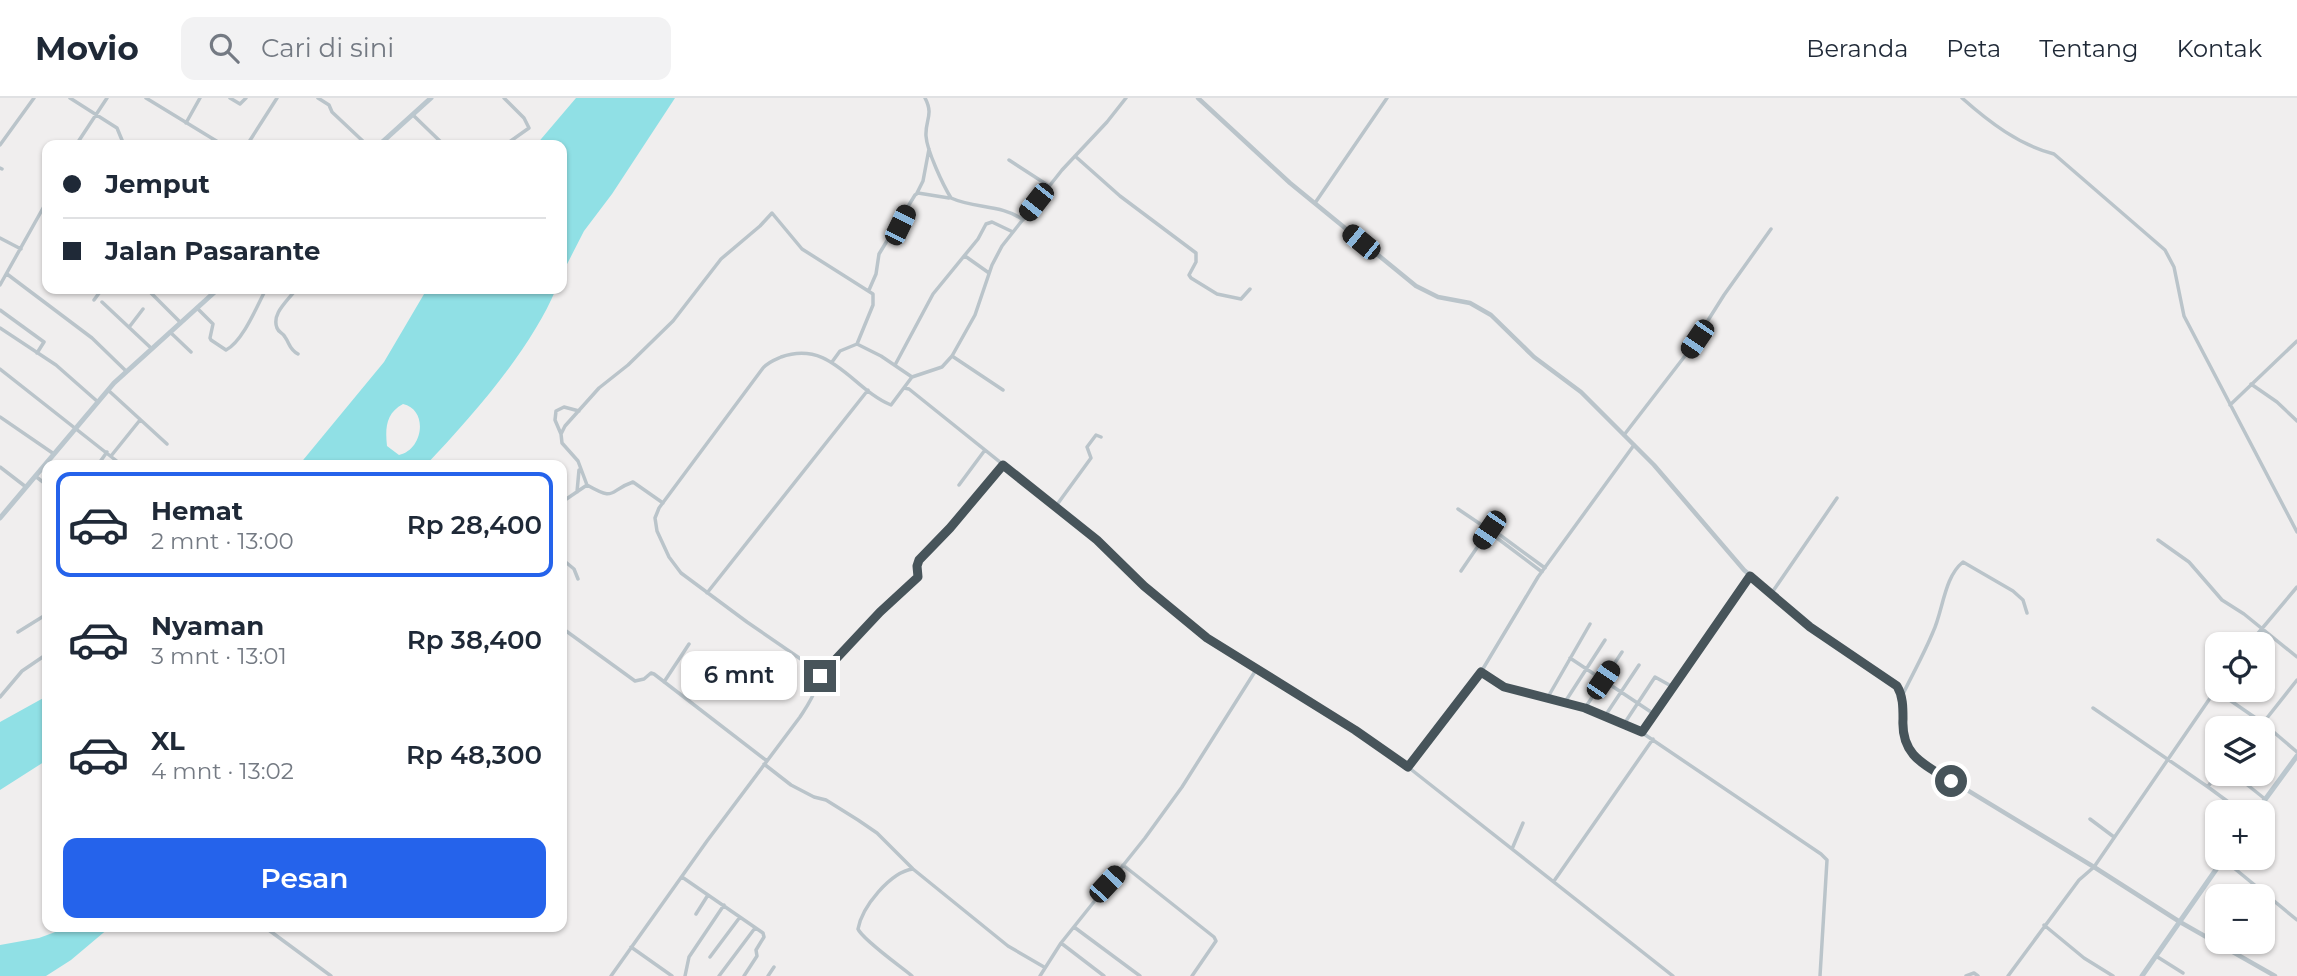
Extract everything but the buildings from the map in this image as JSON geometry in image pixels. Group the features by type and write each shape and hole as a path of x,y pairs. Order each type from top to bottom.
{"main road":[{"path":"384,140 431,98"},
{"path":"49,460 126,371 212,294"},
{"path":"0,518 42,468"},
{"path":"2265,799 2297,754"},
{"path":"2142,976 2215,870"}],"street":[{"path":"0,145 34,98"},
{"path":"69,98 117,128 122,140"},
{"path":"79,140 107,98"},
{"path":"146,98 215,140"},
{"path":"186,122 200,98"},
{"path":"230,98 240,104 246,98"},
{"path":"250,140 277,98"},
{"path":"318,98 329,105 332,112 363,140"},
{"path":"504,98 529,128 512,140"},
{"path":"925,98 930,113 926,136 929,149 951,198"},
{"path":"611,976 810,702 817,677 808,664 677,569 662,543 655,522 656,514 701,448 767,363 794,352 820,356 891,405 912,377 944,366 975,315 996,255 1049,186 1126,98"},
{"path":"1198,98 1290,183 1424,291 1438,297 1470,303 1486,312 1534,357 1581,392 1669,481 1736,563 1827,639 1892,681 1902,696"},
{"path":"1315,204 1387,98"},
{"path":"1962,98 1989,121 2034,148 2054,154 2165,250 2174,267 2182,310 2297,532"},
{"path":"413,114 439,140"},
{"path":"869,290 876,274 879,254 923,181 929,149"},
{"path":"1074,156 1120,196 1196,253 1196,262 1189,275 1191,278 1224,297 1241,299 1250,289"},
{"path":"1009,160 1049,186"},
{"path":"917,193 951,198 984,208 1004,209 1023,220"},
{"path":"0,285 42,210"},
{"path":"561,434 599,387 628,365 673,321 697,294 721,259 772,213 797,245 820,262 869,290 875,298 857,344 840,351 832,362"},
{"path":"895,365 933,294 965,256 988,222 1013,232"},
{"path":"1624,435 1688,352 1771,229"},
{"path":"0,238 21,248"},
{"path":"965,256 989,273"},
{"path":"7,274 92,338 126,371"},
{"path":"94,300 98,294"},
{"path":"155,294 180,323"},
{"path":"197,308 213,324 211,340 226,350 242,332 263,294"},
{"path":"292,294 276,321 277,328 289,348 298,354"},
{"path":"102,302 151,348"},
{"path":"130,327 143,309"},
{"path":"0,310 44,342 37,353"},
{"path":"0,328 75,380 98,402"},
{"path":"170,332 191,352"},
{"path":"2230,405 2297,341"},
{"path":"857,344 912,377"},
{"path":"952,356 1003,390"},
{"path":"0,369 116,460"},
{"path":"2251,384 2277,402 2297,421"},
{"path":"904,388 1056,506 1109,551 1144,586 1207,638 1355,730 1408,767 1673,976"},
{"path":"108,390 167,444"},
{"path":"707,593 868,390"},
{"path":"577,492 578,461 564,448 555,420 556,411 564,407 579,411"},
{"path":"0,416 54,454"},
{"path":"103,460 140,419"},
{"path":"1056,506 1091,458 1088,444 1096,435 1101,437"},
{"path":"1408,767 1481,672 1543,570 1634,445"},
{"path":"959,485 985,450"},
{"path":"817,677 918,577 919,560 1003,465"},
{"path":"0,467 26,487"},
{"path":"579,469 587,485 605,495 614,494 633,482 663,503"},
{"path":"35,476 42,481"},
{"path":"567,499 587,485"},
{"path":"1771,594 1837,498"},
{"path":"1458,509 1494,534 1500,535 1543,570"},
{"path":"1461,571 1489,530"},
{"path":"2158,540 2186,559 2222,600 2297,657"},
{"path":"2027,613 2023,600 2014,591 1963,562 1950,582 1933,632 1902,696 1902,733 1907,747 1916,759 2179,922 2271,975"},
{"path":"567,563 574,569 578,579"},
{"path":"1642,732 1750,576"},
{"path":"2259,632 2297,587"},
{"path":"18,632 42,617"},
{"path":"1548,697 1590,624"},
{"path":"567,632 635,681 644,679 651,673 664,682 766,762 791,785 826,800 858,820 877,834 913,869 1008,946 1044,967"},
{"path":"1565,702 1605,640"},
{"path":"664,682 689,644"},
{"path":"1585,708 1622,652"},
{"path":"0,697 7,692 18,675 42,658"},
{"path":"1570,658 1654,714"},
{"path":"1605,716 1639,665"},
{"path":"1040,976 1073,927 1182,787 1257,669"},
{"path":"1481,672 1504,687 1585,708 1642,732 1821,854 1827,860 1820,976"},
{"path":"1624,724 1656,677 1673,687"},
{"path":"2269,716 2297,680"},
{"path":"2008,976 2079,880 2094,867 2207,702"},
{"path":"2234,702 2253,716"},
{"path":"2093,709 2226,800"},
{"path":"2275,734 2297,754"},
{"path":"1554,881 1653,739"},
{"path":"2249,786 2265,799"},
{"path":"2090,819 2114,838"},
{"path":"1512,849 1523,823"},
{"path":"1123,865 1214,937 1216,941 1192,976"},
{"path":"912,976 864,938 858,929 877,894 896,875 913,869"},
{"path":"2237,870 2297,920"},
{"path":"682,877 764,936 756,949 756,958 744,976"},
{"path":"696,914 708,895"},
{"path":"685,976 690,957 724,905"},
{"path":"710,957 740,917"},
{"path":"2044,925 2084,958 2113,976"},
{"path":"1073,927 1140,976"},
{"path":"719,976 755,928"},
{"path":"271,932 331,976"},
{"path":"1061,943 1104,976"},
{"path":"631,947 672,976"},
{"path":"2155,956 2183,973"},
{"path":"768,976 774,967"},
{"path":"1966,976 1975,973 1978,976"}],"water":[{"path":"576,98 675,98 612,194 584,231 567,264 567,140 540,140"},
{"path":"424,294 554,294 516,359 431,460 303,460 384,362","holes":["403,404 417,414 420,430 418,438 407,452 399,455 387,446 386,433 390,416"]},
{"path":"42,699 42,763 0,790 0,722"},
{"path":"55,932 104,932 71,960 46,976 0,976 0,945 39,938"}],"route":[{"path":"820,676 880,612 918,577 919,560 1003,465 1097,540 1144,586 1207,638 1355,730 1408,767 1481,672 1504,687 1585,708 1642,732 1750,576 1810,627 1897,686 1902,696 1902,733 1907,747 1916,759 1951,781"}]}
